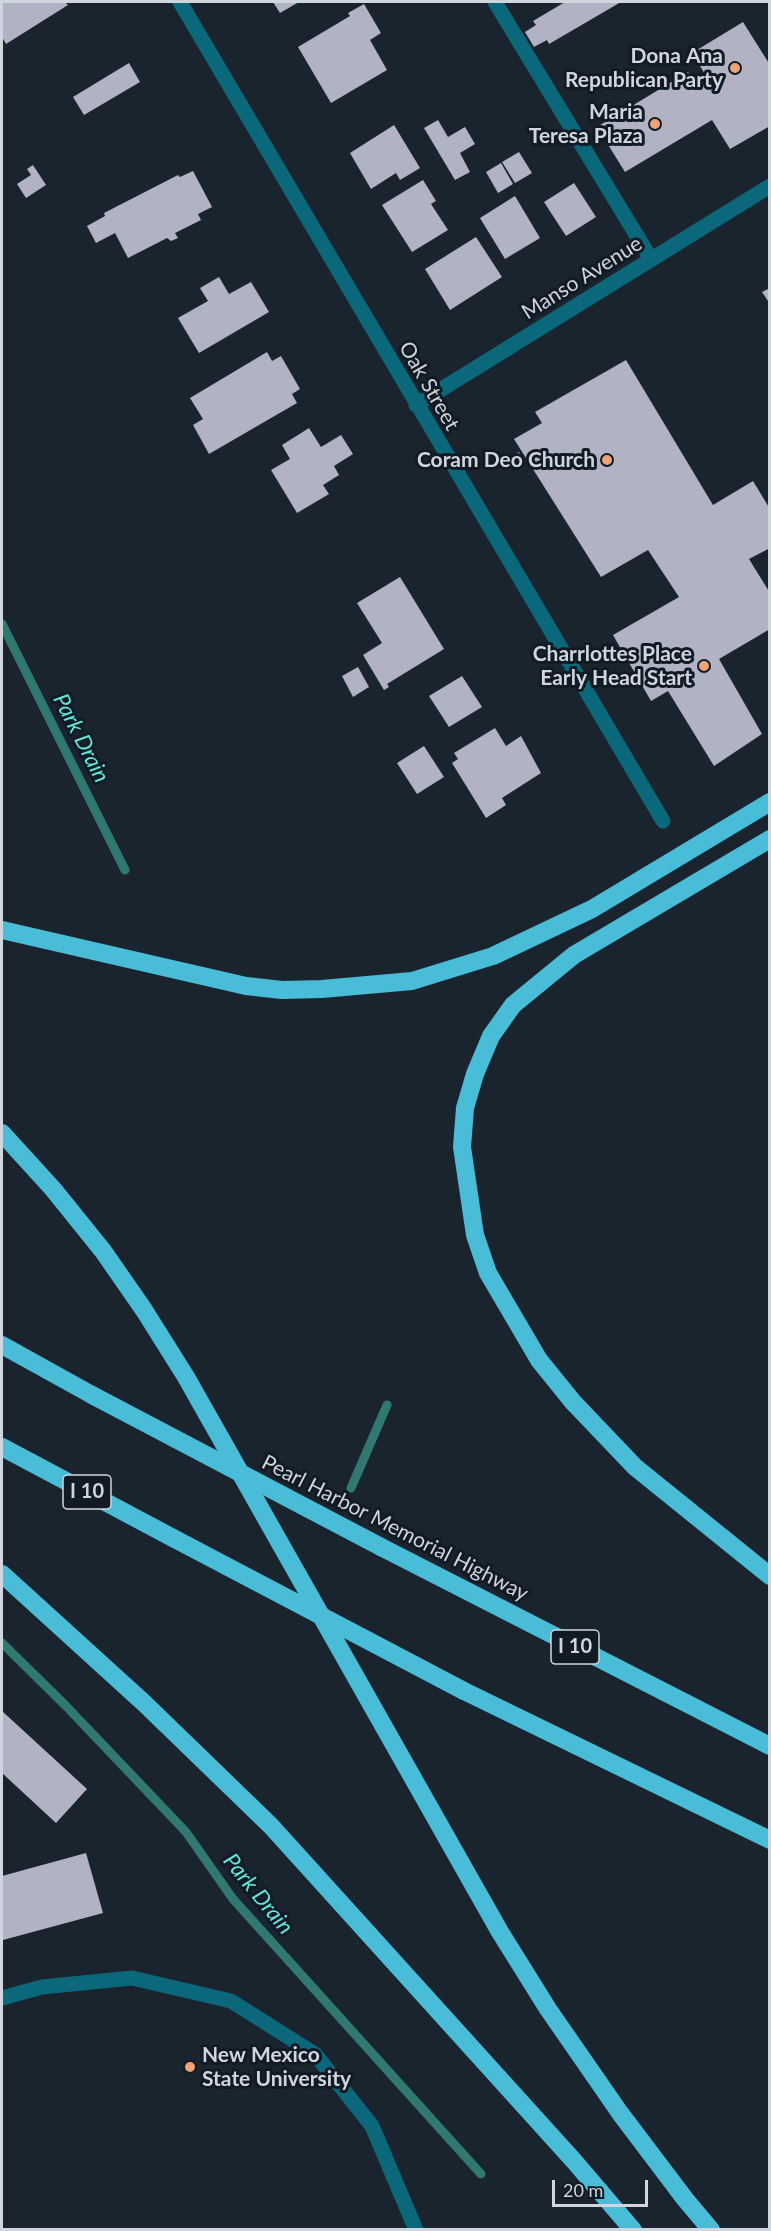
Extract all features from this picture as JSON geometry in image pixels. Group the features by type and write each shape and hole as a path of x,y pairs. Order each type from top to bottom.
{"highway":[{"path":"2,930 246,986 282,990 312,990 412,981 494,956 592,909 770,802"},
{"path":"770,839 574,955 513,1005 491,1036 475,1074 465,1108 462,1147 466,1191 482,1254 507,1308 539,1360 573,1402 635,1467 770,1576"},
{"path":"2,1133 53,1189 103,1251 144,1310 191,1387 500,1932 548,2009 620,2113 685,2199 711,2229"},
{"name":"Pearl Harbor Memorial Highway","path":"2,1346 381,1547 770,1746"},
{"name":"I 10","path":"2,1447 464,1691 770,1840"},
{"path":"2,1574 144,1702 271,1826 633,2229"}],"street":[{"name":"Oak Street","path":"180,2 663,821"},
{"path":"495,2 651,260"},
{"name":"Manso Avenue","path":"416,405 770,186"},
{"path":"2,1998 42,1987 132,1978 231,2001 315,2054 372,2126 416,2229"}],"building":[{"path":"2,2 65,2 68,5 6,44 2,37"},
{"path":"273,2 299,2 280,13"},
{"path":"565,2 621,2 549,44 547,40 534,47 525,32 536,25 533,21"},
{"path":"364,4 381,33 370,40 387,70 331,103 298,47 350,16 348,13"},
{"path":"743,22 770,65 770,126 730,149 712,120 625,172 597,127 688,72 696,87 708,79 692,53"},
{"path":"129,63 140,82 84,115 73,97"},
{"path":"438,120 448,137 465,127 475,144 460,153 470,172 455,180 424,128"},
{"path":"394,125 420,168 400,180 396,173 371,189 350,153"},
{"path":"519,152 532,173 515,183 502,162"},
{"path":"501,163 513,184 498,193 486,172"},
{"path":"33,165 46,185 26,198 17,184 31,175 27,169"},
{"path":"193,171 212,207 198,214 201,220 175,233 178,238 171,241 167,238 128,258 115,233 96,243 87,226 105,216 104,213 178,175 180,177"},
{"path":"423,180 436,201 431,204 448,230 412,252 382,205"},
{"path":"574,183 596,217 566,236 544,202"},
{"path":"515,196 540,238 505,259 480,218"},
{"path":"476,237 502,277 450,310 425,269"},
{"path":"219,277 229,294 251,282 269,312 199,353 178,318 208,301 200,288"},
{"path":"770,288 770,304 762,292"},
{"path":"267,352 272,361 281,356 300,389 292,394 297,403 209,454 193,425 203,419 190,398"},
{"name":"Coram Deo Church","path":"626,360 713,505 753,481 770,509 770,548 749,559 770,593 770,629 719,659 762,734 714,766 668,691 651,701 613,635 679,597 648,550 601,577 514,439 542,423 535,412"},
{"path":"309,428 321,447 341,435 353,454 334,466 339,475 323,485 329,494 297,513 271,470 290,459 282,445"},
{"path":"519,452 525,462 514,469 508,458"},
{"path":"400,577 444,649 387,684 389,687 384,690 363,655 382,643 357,603"},
{"path":"358,667 369,687 353,697 342,676"},
{"path":"462,676 482,707 449,727 429,696"},
{"path":"495,728 506,746 521,736 541,773 502,798 506,805 486,818 452,763 458,759 454,753"},
{"path":"424,746 444,777 417,794 397,763"},
{"path":"2,1711 87,1789 56,1823 2,1773"},
{"path":"86,1853 103,1913 3,1940 2,1876"}],"waterway":[{"name":"Park Drain","path":"2,624 125,870"},
{"path":"351,1488 387,1405"},
{"name":"Park Drain","path":"2,1643 66,1706 186,1832 233,1899 481,2174"}],"place":[{"name":"Dona Ana Republican Party","path":"735,68"},
{"name":"Maria Teresa Plaza","path":"655,124"},
{"name":"Coram Deo Church","path":"607,460"},
{"name":"Charrlottes Place Early Head Start","path":"704,666"},
{"name":"New Mexico State University","path":"190,2067"}]}
